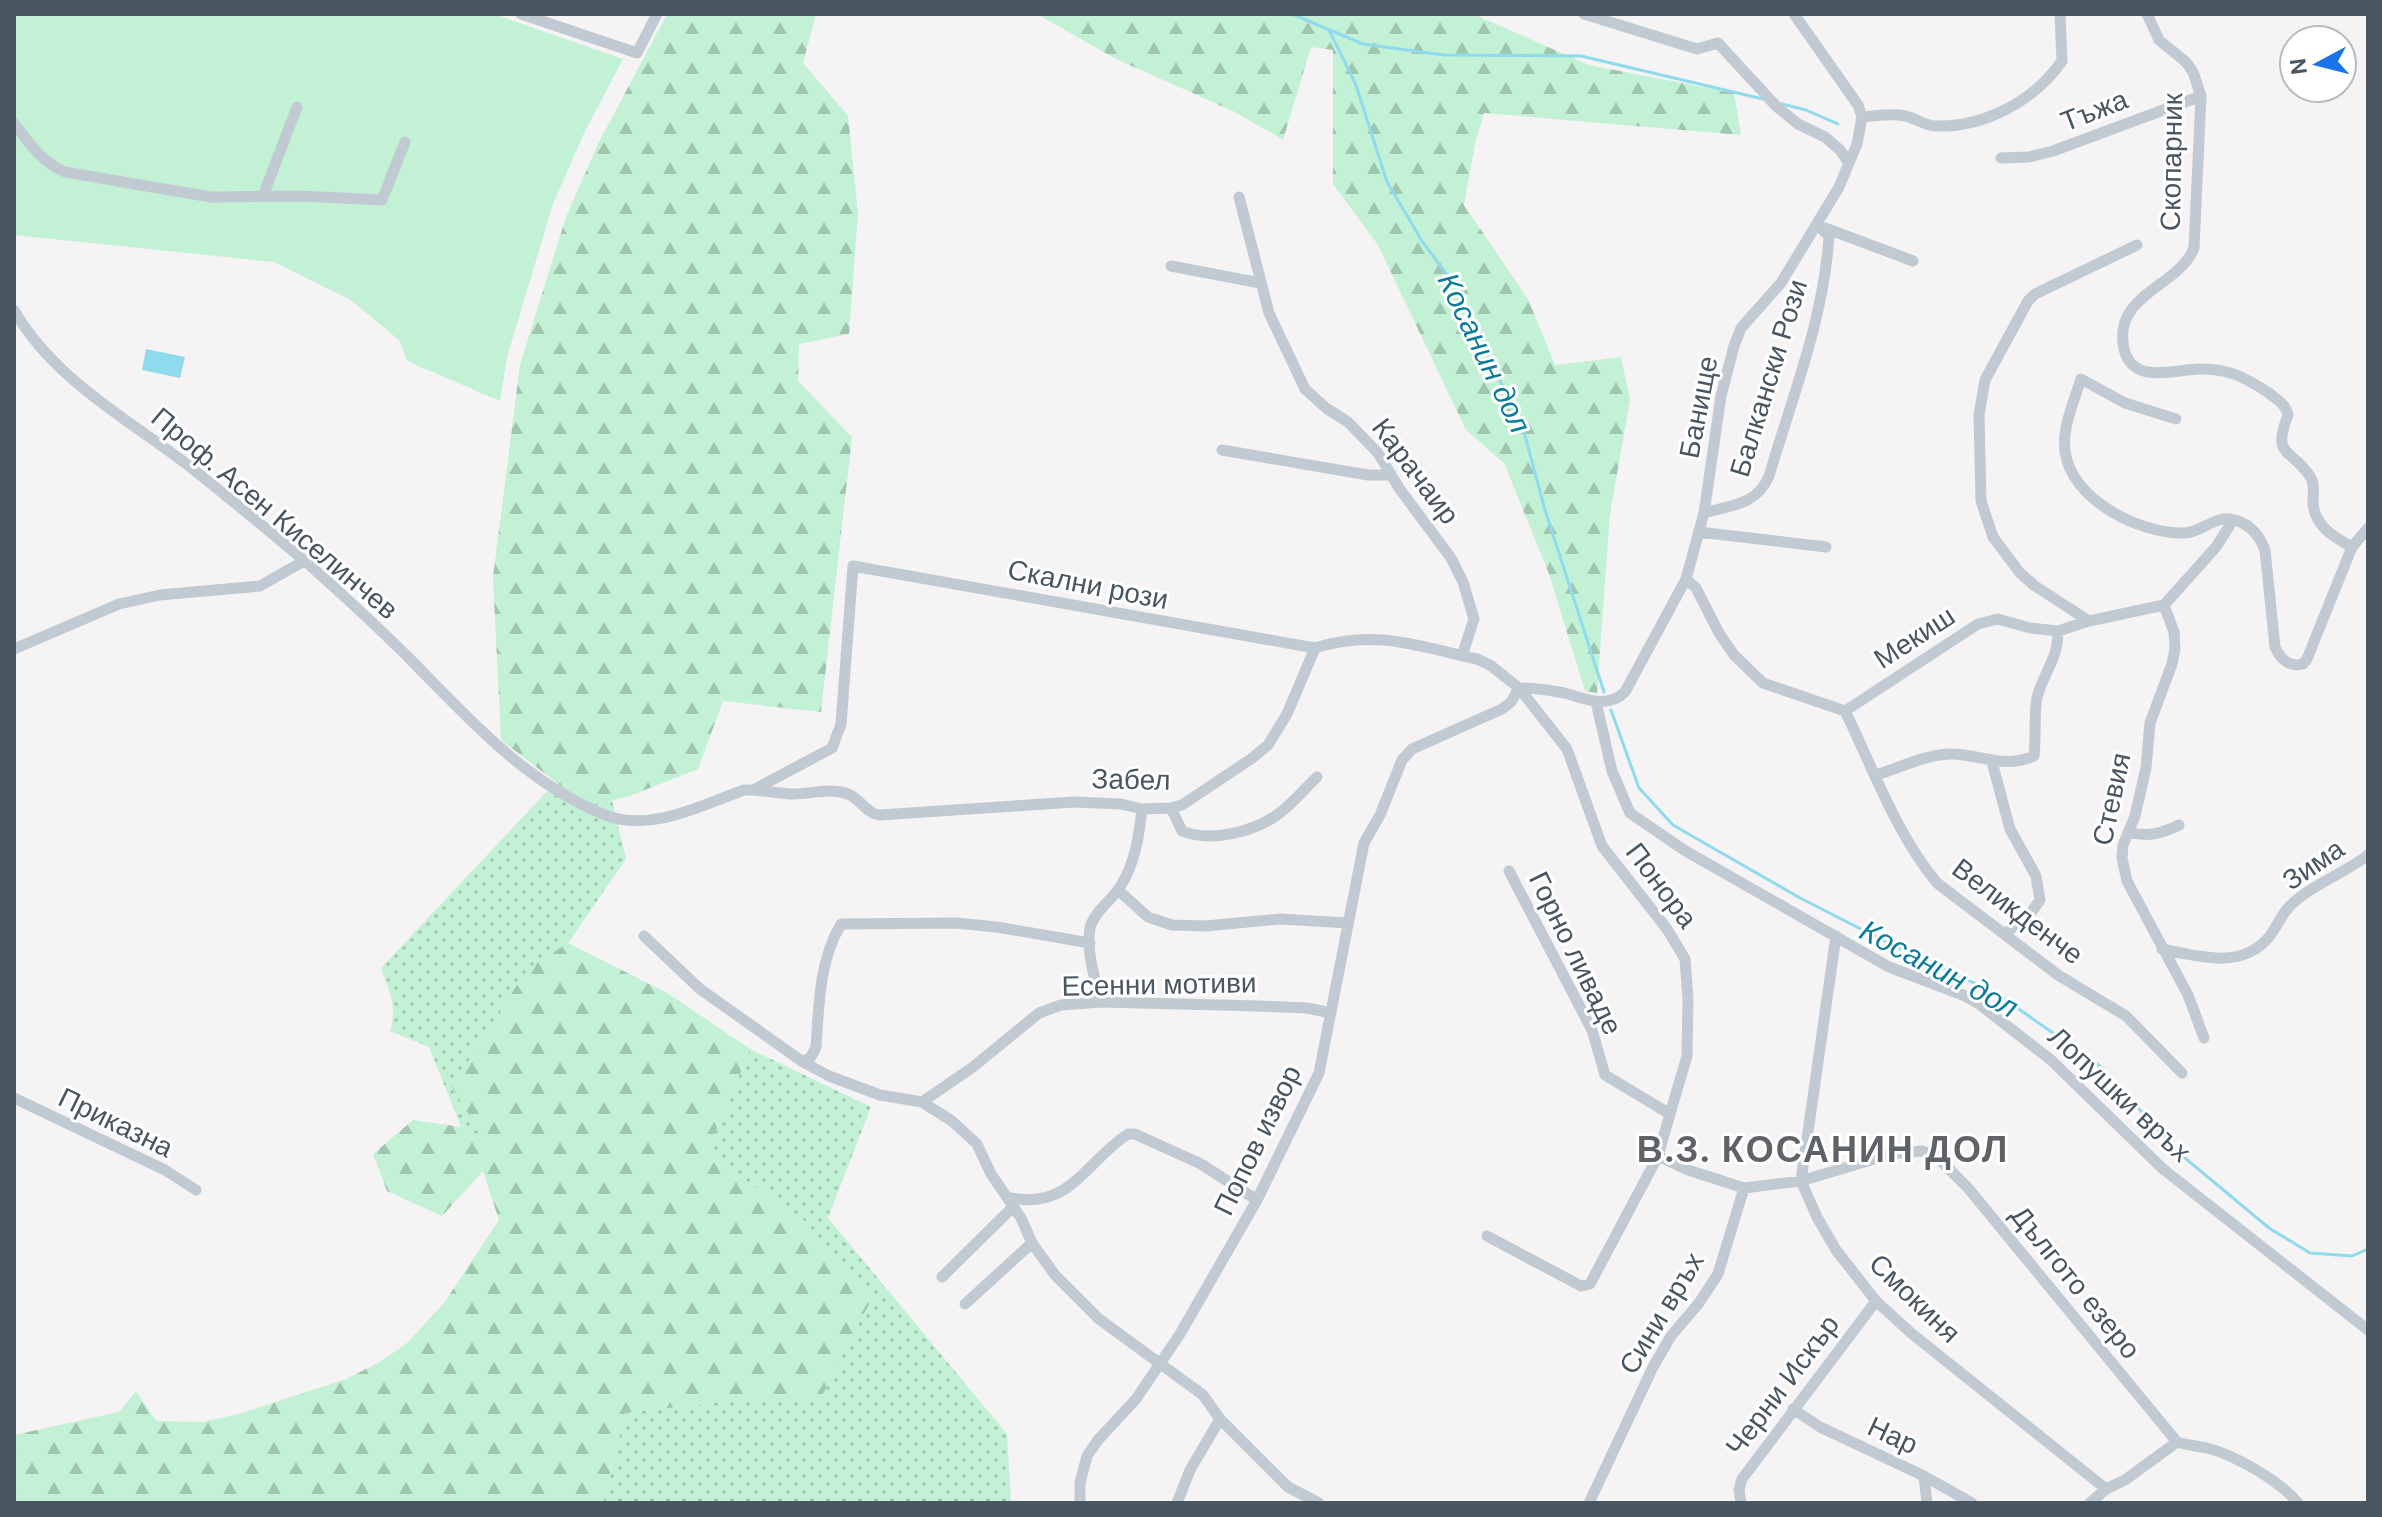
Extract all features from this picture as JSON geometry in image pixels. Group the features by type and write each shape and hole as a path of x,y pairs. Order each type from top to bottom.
{"street":[{"path":"521,14 637,53 657,14"},
{"path":"1584,14 1697,49 1718,43 1776,106 1798,124 1825,137 1849,163"},
{"path":"1794,14 1858,105 1862,117 1905,116 1932,126 1973,123 2006,109 2034,91 2062,61 2060,14"},
{"name":"Скопарник","path":"2147,14 2159,40 2186,62 2193,72 2201,96 2194,248 2187,260 2131,310 2124,327 2125,353 2135,365 2156,375 2200,369 2233,373 2284,405 2288,412 2281,437 2282,447 2312,479 2315,516 2324,528 2352,547"},
{"name":"Тъжа","path":"2001,158 2029,157 2053,151 2201,96"},
{"path":"263,196 297,107"},
{"name":"Банище","path":"1596,702 1612,701 1625,692 1686,579 1704,513 1720,400 1734,346 1741,328 1781,283 1839,187 1857,144 1862,117"},
{"path":"14,123 38,155 65,172 211,197 382,200 405,142"},
{"name":"Карачаир","path":"1239,197 1269,313 1305,389 1348,422 1378,453 1451,558 1463,582 1474,619 1462,656"},
{"path":"1817,225 1913,261"},
{"name":"Балкански Рози","path":"1704,513 1755,498 1769,476 1804,362 1827,264 1829,236 1817,225"},
{"path":"2089,621 2020,573 1993,537 1981,501 1979,415 1985,380 2028,301 2035,294 2137,245"},
{"path":"1171,266 1260,283"},
{"name":"Проф. Асен Киселинчев","path":"14,310 22,325 71,378 189,466 304,561 368,619 494,744 552,786 587,806"},
{"path":"2176,419 2125,403 2081,379 2067,430 2065,453 2076,478 2098,504 2137,524 2155,531 2175,533 2192,533 2220,519 2249,526 2265,550 2271,628 2279,656 2298,666 2307,659 2352,547 2368,528"},
{"path":"1222,450 1368,475 1391,475"},
{"path":"2164,605 2209,557 2233,520"},
{"path":"1699,532 1826,547"},
{"path":"14,649 119,604 160,595 250,588 268,582 304,561"},
{"name":"Скални рози","path":"755,789 832,748 841,724 853,566 1315,648"},
{"path":"1686,579 1696,588 1734,655 1763,683 1845,711"},
{"name":"Мекиш","path":"1845,711 1978,624 1998,619 2030,628 2058,631 2164,605"},
{"name":"Стевия","path":"2164,605 2174,632 2175,649 2150,723 2146,768 2135,816 2123,845 2124,870 2134,896 2188,995 2204,1038"},
{"path":"1876,775 1945,754 1992,762 2019,762 2034,756 2036,701 2043,679 2052,667 2058,631"},
{"path":"1315,648 1346,639 1374,638 1462,656 1490,665 1519,688 1542,689 1596,702"},
{"name":"Забел","path":"587,806 607,816 631,821 655,819 755,789 791,794 827,792 849,795 869,812 880,815 1074,802 1121,804 1142,809 1171,808 1191,799 1268,745 1287,714 1315,648"},
{"name":"Попов извор","path":"1080,1503 1080,1483 1087,1456 1136,1399 1160,1365 1257,1200 1319,1073 1364,843 1380,815 1402,760 1412,749 1502,709 1511,702 1519,688"},
{"name":"Понора","path":"1487,1236 1581,1286 1587,1286 1658,1156 1687,1056 1685,959 1667,929 1602,846 1567,749 1519,688"},
{"name":"Лопушки връх","path":"1596,702 1612,771 1630,813 1684,850 1889,967 1963,995 2005,1023 2051,1060 2163,1169 2368,1330"},
{"name":"Великденче","path":"1845,711 1899,826 1937,883 2058,975 2126,1016 2182,1073"},
{"path":"1992,762 2010,829 2036,876 2040,900 2028,917 2004,934"},
{"path":"1171,808 1182,831 1201,836 1228,834 1275,817 1317,777"},
{"path":"1101,1002 1090,943 1093,919 1129,872 1138,842 1142,809"},
{"path":"2128,832 2161,834 2179,825"},
{"name":"Зима","path":"2162,949 2206,958 2231,958 2252,951 2267,940 2289,907 2368,855"},
{"name":"Горно ливаде","path":"1509,871 1592,1030 1605,1075 1670,1114"},
{"path":"1118,890 1148,917 1172,925 1206,926 1280,919 1348,923"},
{"path":"803,1062 811,1057 816,1047 822,975 833,937 841,924 956,923 1090,943"},
{"path":"644,936 700,989 803,1062 829,1076 880,1095 922,1102 952,1121 977,1144 1032,1243 1055,1275 1099,1319 1203,1395 1220,1419 1288,1487 1318,1502 1332,1503"},
{"path":"1801,1181 1836,936"},
{"name":"Есенни мотиви","path":"922,1102 973,1067 1039,1013 1061,1005 1101,1002 1258,1006 1307,1008 1331,1013"},
{"name":"Приказна","path":"14,1098 165,1170 196,1190"},
{"path":"942,1277 1010,1202 1042,1199 1060,1193 1128,1134 1135,1134 1201,1164 1257,1200"},
{"name":"Дългото езеро","path":"1658,1156 1688,1170 1744,1188 1801,1181 1891,1154 1922,1151 1935,1155 1968,1188 2177,1442"},
{"name":"Смокиня","path":"1801,1181 1836,1250 1876,1301 1911,1333 2106,1489"},
{"name":"Сини връх","path":"1589,1503 1653,1367 1671,1336 1718,1274 1744,1188"},
{"path":"965,1304 1032,1243"},
{"name":"Черни Искър","path":"1741,1503 1739,1490 1742,1479 1876,1301"},
{"name":"Нар","path":"1793,1409 1820,1427 1924,1476 1972,1503"},
{"path":"1177,1503 1190,1470 1220,1419"},
{"path":"2090,1503 2177,1442 2207,1448 2237,1459 2280,1487 2298,1503"},
{"path":"1924,1476 1927,1503"}],"green space":[{"path":"14,14 494,14 623,59 585,131 553,204 507,357 500,401 407,361 400,341 351,300 274,262 14,235"},
{"path":"667,14 816,14 803,63 848,116 858,213 849,334 799,344 798,381 852,437 821,712 723,701 698,769 627,797 587,806 501,740 493,577 520,365 566,217 598,144"},
{"path":"1037,14 1473,14 1589,65 1734,93 1741,135 1484,113 1475,144 1464,205 1528,299 1555,365 1621,357 1630,400 1610,514 1597,693 1585,691 1549,574 1504,463 1466,430 1378,245 1333,184 1333,50 1311,47 1283,140 1235,112 1116,59"},
{"path":"552,786 612,800 626,859 568,943 483,1137 461,1127 429,1047 390,1031 393,1006 381,968"},
{"path":"568,943 669,994 750,1049 707,1153 806,1222 871,1300 821,1398 722,1402 625,1413 603,1503 14,1503 14,1435 119,1412 136,1391 156,1421 202,1422 239,1414 346,1379 380,1362 407,1343 444,1303 499,1220 483,1171 442,1216 387,1191 373,1154 413,1120 461,1127 482,1136 452,1087 527,969"},
{"path":"750,1049 871,1107 828,1218 1007,1434 1011,1503 603,1503 625,1413 722,1402 806,1222 707,1153"}],"water":[{"path":"146,349 185,357 180,378 142,370"}],"waterway":[{"path":"1292,14 1363,44 1444,55 1581,56 1763,99"},
{"name":"Косанин дол","path":"1329,30 1356,85 1387,182 1422,241 1456,287 1524,432 1545,510 1604,692"},
{"path":"1778,103 1806,110 1838,124"},
{"name":"Косанин дол","path":"1611,710 1639,788 1673,825 1800,898 1910,954 1996,993 2100,1066 2179,1153 2269,1228 2310,1253 2352,1256 2368,1249"}],"district":[{"name":"В.З. КОСАНИН ДОЛ","path":"1823,1149"}]}
